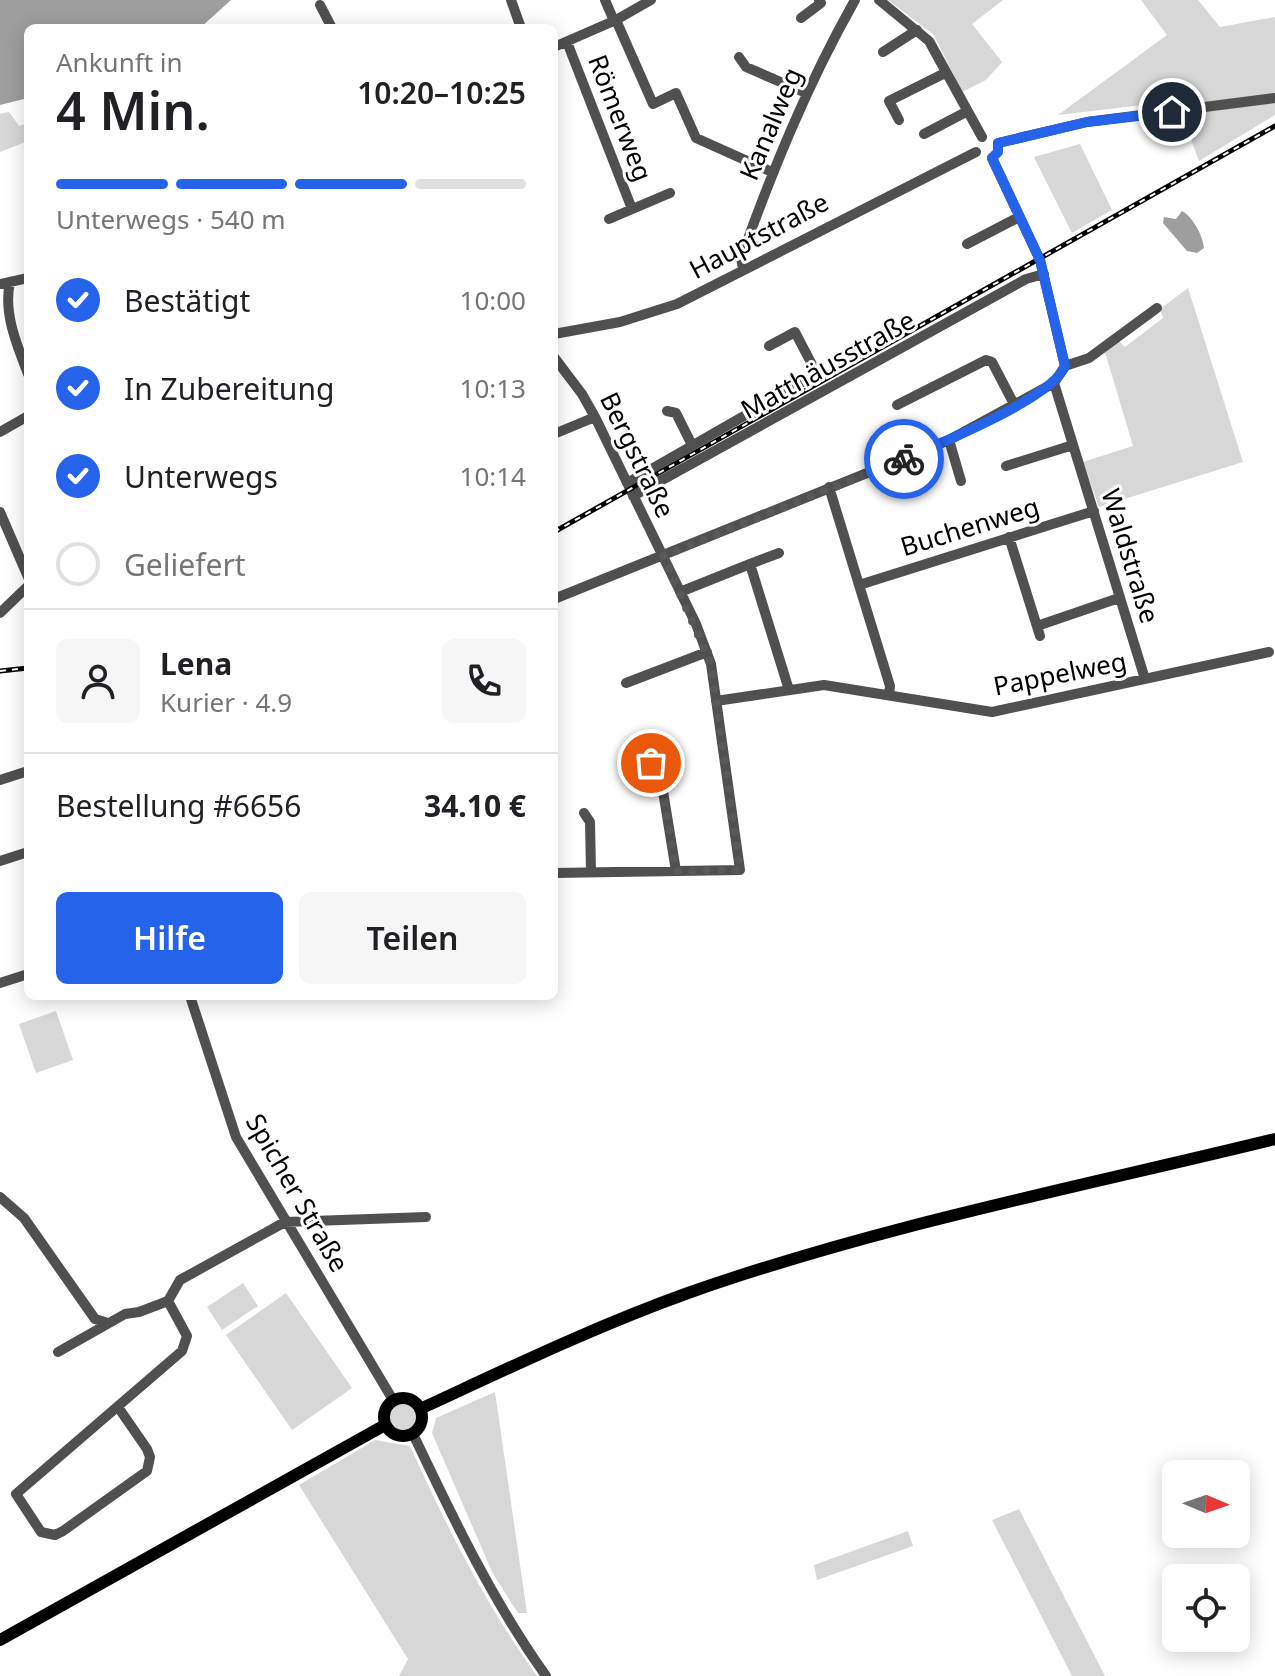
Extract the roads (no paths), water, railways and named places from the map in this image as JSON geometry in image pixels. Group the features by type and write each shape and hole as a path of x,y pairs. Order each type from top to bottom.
{"main road":[{"path":"420,1409 541,1352 720,1282 937,1221 1275,1139"},
{"path":"412,1399 420,1409 421,1425 413,1434 394,1434 385,1425 385,1408 393,1400 412,1399"},
{"path":"0,1640 385,1425"}],"street":[{"path":"511,0 520,24"},
{"path":"605,0 653,104 676,93 696,138 772,172"},
{"path":"558,45 615,21 651,0"},
{"path":"801,18 821,3 819,0"},
{"name":"Kanalweg","path":"743,269 741,258 772,172 806,93 855,0"},
{"path":"879,0 929,41 982,137"},
{"path":"320,5 330,24"},
{"path":"883,52 917,30"},
{"name":"Römerweg","path":"567,42 632,209"},
{"path":"739,57 746,67 806,93"},
{"path":"899,120 889,101 945,73"},
{"path":"998,143 1087,122 1275,98"},
{"path":"924,134 966,112"},
{"path":"982,137 991,137 998,143 998,152 992,158 981,158 976,152 976,143 982,137"},
{"name":"Hauptstraße","path":"558,333 650,315 976,152"},
{"path":"992,158 1044,274 1065,366"},
{"name":"Römerweg","path":"609,219 670,193"},
{"path":"967,244 1019,217"},
{"name":"Matthäusstraße","path":"633,496 1026,279 1044,274"},
{"path":"5,283 10,321 24,362"},
{"path":"558,597 949,440 1054,383 1065,366 1089,358 1157,308"},
{"path":"627,483 763,408 817,374 795,332 769,346"},
{"path":"897,405 986,360 992,362 1015,406"},
{"name":"Bergstraße","path":"558,362 595,417 707,652 740,870 676,871"},
{"name":"Waldstraße","path":"1054,383 1145,679"},
{"path":"667,411 676,413 692,445"},
{"path":"558,432 595,417"},
{"path":"0,432 24,418"},
{"path":"949,440 961,481"},
{"path":"1006,466 1073,445"},
{"path":"829,487 890,686 889,695"},
{"name":"Buchenweg","path":"859,585 1094,511"},
{"path":"0,512 24,568"},
{"path":"1009,537 1039,631 1119,598"},
{"path":"680,592 779,553"},
{"path":"750,564 789,690"},
{"path":"0,613 24,590"},
{"path":"626,683 707,652"},
{"name":"Pappelweg","path":"716,701 824,685 992,712 1269,652"},
{"path":"0,780 24,772"},
{"path":"558,873 676,871 661,779"},
{"path":"584,813 590,822 591,872"},
{"path":"0,861 24,853"},
{"path":"0,983 24,975"},
{"name":"Spicher Straße","path":"191,1000 230,1125 393,1400"},
{"path":"0,1197 24,1218 95,1319 108,1323"},
{"path":"58,1352 125,1314 168,1301 180,1280 285,1222 426,1217"},
{"path":"118,1407 150,1457 147,1471 55,1535 41,1532 16,1494 187,1343 184,1329 168,1301"},
{"path":"413,1434 500,1608 546,1676"}],"railway":[{"path":"558,530 1275,126"},
{"path":"0,671 24,668"}]}
